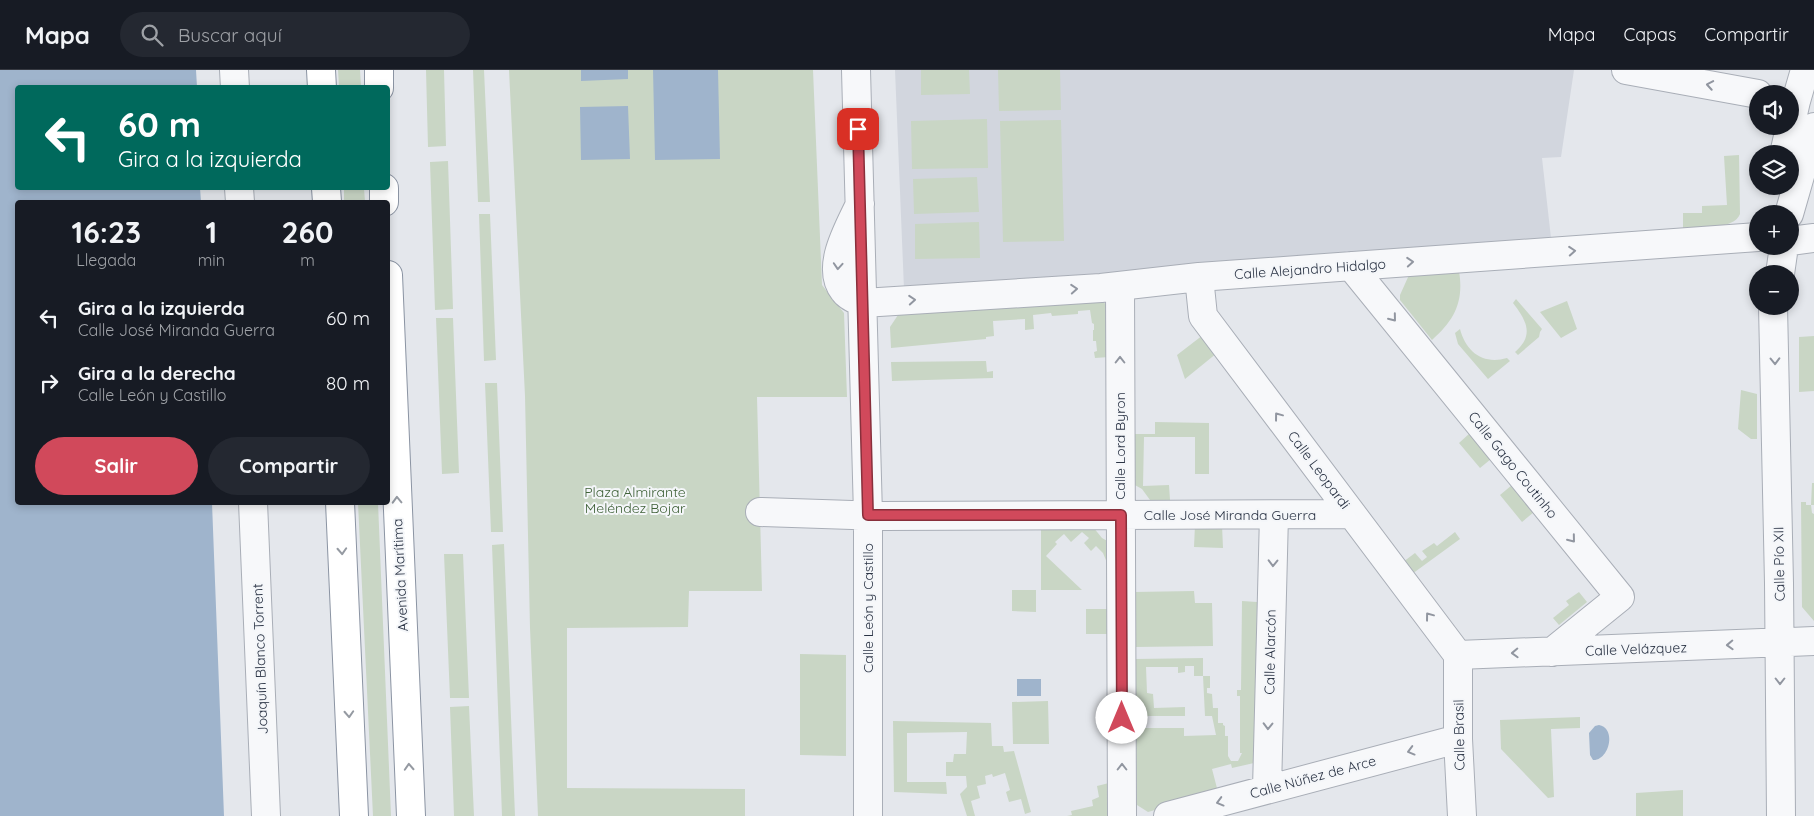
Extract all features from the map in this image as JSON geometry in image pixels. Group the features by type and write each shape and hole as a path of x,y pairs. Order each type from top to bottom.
{"highway":[{"path":"321,70 322,85"},
{"path":"379,70 380,85"},
{"name":"Avenida Marítima","path":"390,322 411,816"},
{"path":"340,505 354,816"}],"street":[{"path":"234,70 235,85"},
{"name":"Calle León y Castillo","path":"856,70 868,515 868,816"},
{"path":"1626,70 1749,92"},
{"path":"1799,85 1805,70"},
{"path":"1792,205 1812,140"},
{"name":"Calle Alejandro Hidalgo","path":"863,303 1120,286 1200,277 1749,238"},
{"path":"1799,239 1814,238"},
{"name":"Calle Gago Coutinho","path":"1351,266 1620,597 1552,652"},
{"name":"Calle Leopardi","path":"1200,277 1203,316 1458,655"},
{"name":"Calle Lord Byron","path":"1120,286 1122,816"},
{"name":"Calle Pío XII","path":"1774,315 1781,816"},
{"name":"Joaquín Blanco Torrent","path":"253,505 266,816"},
{"name":"Calle José Miranda Guerra","path":"760,512 868,515 1352,514"},
{"name":"Calle Alarcón","path":"1267,790 1274,514"},
{"name":"Calle Velázquez","path":"1458,655 1814,641"},
{"name":"Calle Brasil","path":"1458,655 1458,739 1462,816"},
{"name":"Calle Núñez de Arce","path":"1168,816 1458,739"}],"shaded area":[{"path":"895,70 1574,70 1561,157 1542,158 1551,238 904,289"}],"green space":[{"path":"338,70 360,70 361,85 339,85"},
{"path":"426,70 444,70 446,146 428,147"},
{"path":"473,70 484,70 490,202 478,202"},
{"name":"Plaza Almirante Meléndez Bojar","path":"509,70 813,70 822,285 844,313 847,397 757,397 762,591 689,591 688,627 567,628 567,788 745,789 745,816 538,816 530,628 525,396"},
{"path":"921,70 969,70 970,94 921,95"},
{"path":"998,70 1060,70 1061,110 999,111"},
{"path":"987,119 988,168 912,169 911,121"},
{"path":"1061,120 1064,241 1003,242 1000,121"},
{"path":"1739,155 1740,214 1731,223 1724,225 1683,228 1683,213 1702,213 1702,206 1727,205 1724,156"},
{"path":"448,161 453,309 435,310 430,162"},
{"path":"977,177 979,212 914,214 913,179"},
{"path":"344,190 364,190 365,200 344,200"},
{"path":"479,214 490,214 496,360 484,361"},
{"path":"979,222 980,258 915,259 915,224"},
{"path":"1459,271 1460,292 1456,309 1447,325 1432,340 1400,300 1400,295 1409,275"},
{"path":"1100,298 1109,308 1109,357 1095,358 1094,352 1097,351 1096,341 1093,341 1094,324 1092,323 1090,310 1078,311 1078,314 1052,316 1051,313 1033,315 1034,329 1025,330 1025,319 993,321 994,336 986,337 986,339 891,348 890,327 898,315"},
{"path":"1516,299 1542,329 1539,337 1518,355 1515,352 1525,340 1527,334 1525,321 1513,303"},
{"path":"1567,301 1577,329 1561,338 1540,312"},
{"path":"436,318 453,318 459,473 442,474"},
{"path":"1460,329 1466,344 1477,355 1490,360 1507,358 1510,361 1488,379 1458,344 1455,333"},
{"path":"1203,335 1217,353 1185,379 1177,355"},
{"path":"1814,336 1814,391 1799,392 1799,337"},
{"path":"986,361 987,372 993,371 993,378 892,381 891,362"},
{"path":"485,383 497,383 503,532 491,532"},
{"path":"1741,390 1757,394 1757,439 1751,439 1738,429"},
{"path":"1155,422 1209,423 1209,474 1195,474 1195,437 1144,437 1143,486 1169,485 1170,500 1150,500 1142,489 1133,484 1132,434 1155,434"},
{"path":"1470,433 1491,459 1480,468 1459,443"},
{"path":"1812,483 1814,483 1814,505 1811,505"},
{"path":"1512,485 1534,512 1522,522 1500,495"},
{"path":"1801,502 1811,505 1812,513 1814,514 1814,621 1802,607"},
{"path":"358,505 378,505 391,816 373,816"},
{"path":"1195,525 1222,525 1223,548 1194,547"},
{"path":"1041,526 1093,527 1102,538 1111,543 1112,575 1103,553 1096,546 1091,551 1084,543 1089,538 1082,532 1071,542 1064,534 1055,542 1057,544 1046,556 1082,590 1041,590"},
{"path":"1455,532 1460,539 1412,574 1403,562 1415,553 1422,561 1427,557 1422,551 1434,543 1437,546"},
{"path":"504,544 515,816 502,816 492,545"},
{"path":"444,554 463,554 469,698 450,698"},
{"path":"1012,590 1036,590 1036,612 1012,611"},
{"path":"1194,591 1195,603 1212,603 1213,646 1135,647 1134,592"},
{"path":"1579,592 1587,602 1559,625 1553,618 1569,605 1566,601"},
{"path":"1242,601 1257,602 1254,763 1232,768 1231,764 1212,769 1218,792 1148,812 1137,805 1136,728 1184,728 1184,736 1216,735 1212,716 1205,716 1203,676 1210,676 1210,688 1207,688 1207,693 1212,694 1213,708 1218,708 1218,723 1223,723 1225,726 1225,736 1228,736 1228,756 1231,761 1238,761 1242,753 1240,753 1240,696 1237,696 1237,690 1241,690"},
{"path":"1086,609 1112,609 1112,634 1086,634"},
{"path":"800,654 846,655 846,756 800,755"},
{"path":"1203,658 1203,676 1194,676 1194,666 1185,666 1185,672 1178,673 1178,667 1146,667 1147,693 1153,694 1154,708 1185,707 1185,716 1135,716 1135,659"},
{"path":"1048,701 1049,744 1013,744 1012,702"},
{"path":"469,706 474,816 454,816 450,707"},
{"path":"1580,717 1580,728 1551,729 1554,797 1548,798 1501,749 1500,720"},
{"path":"893,721 991,723 992,746 1003,746 1004,752 1014,751 1031,812 1025,814 1021,799 1009,802 1006,792 1010,790 1005,773 993,777 992,774 985,776 986,784 977,786 980,798 971,801 975,816 967,816 960,794 967,787 966,776 946,776 946,762 953,762 954,754 966,754 967,732 907,733 907,782 946,782 947,794 894,792"},
{"path":"1113,782 1113,808 1107,816 1067,816 1072,815 1071,811 1093,806 1092,800 1099,797 1097,786"},
{"path":"1683,790 1683,816 1636,816 1636,793"}],"water":[{"path":"0,70 196,70 197,85 15,85 15,190 200,190 201,200 15,200 15,505 212,505 224,816 0,816"},
{"path":"581,70 628,70 628,79 581,81"},
{"path":"653,70 718,70 720,159 655,160"},
{"path":"628,106 630,159 581,160 580,107"},
{"path":"1017,679 1041,679 1041,696 1017,696"},
{"path":"1595,726 1605,727 1608,732 1609,744 1607,750 1599,759 1593,760 1590,755 1589,733"}],"route":[{"path":"858,129 868,515 1121,515 1122,718"}]}
